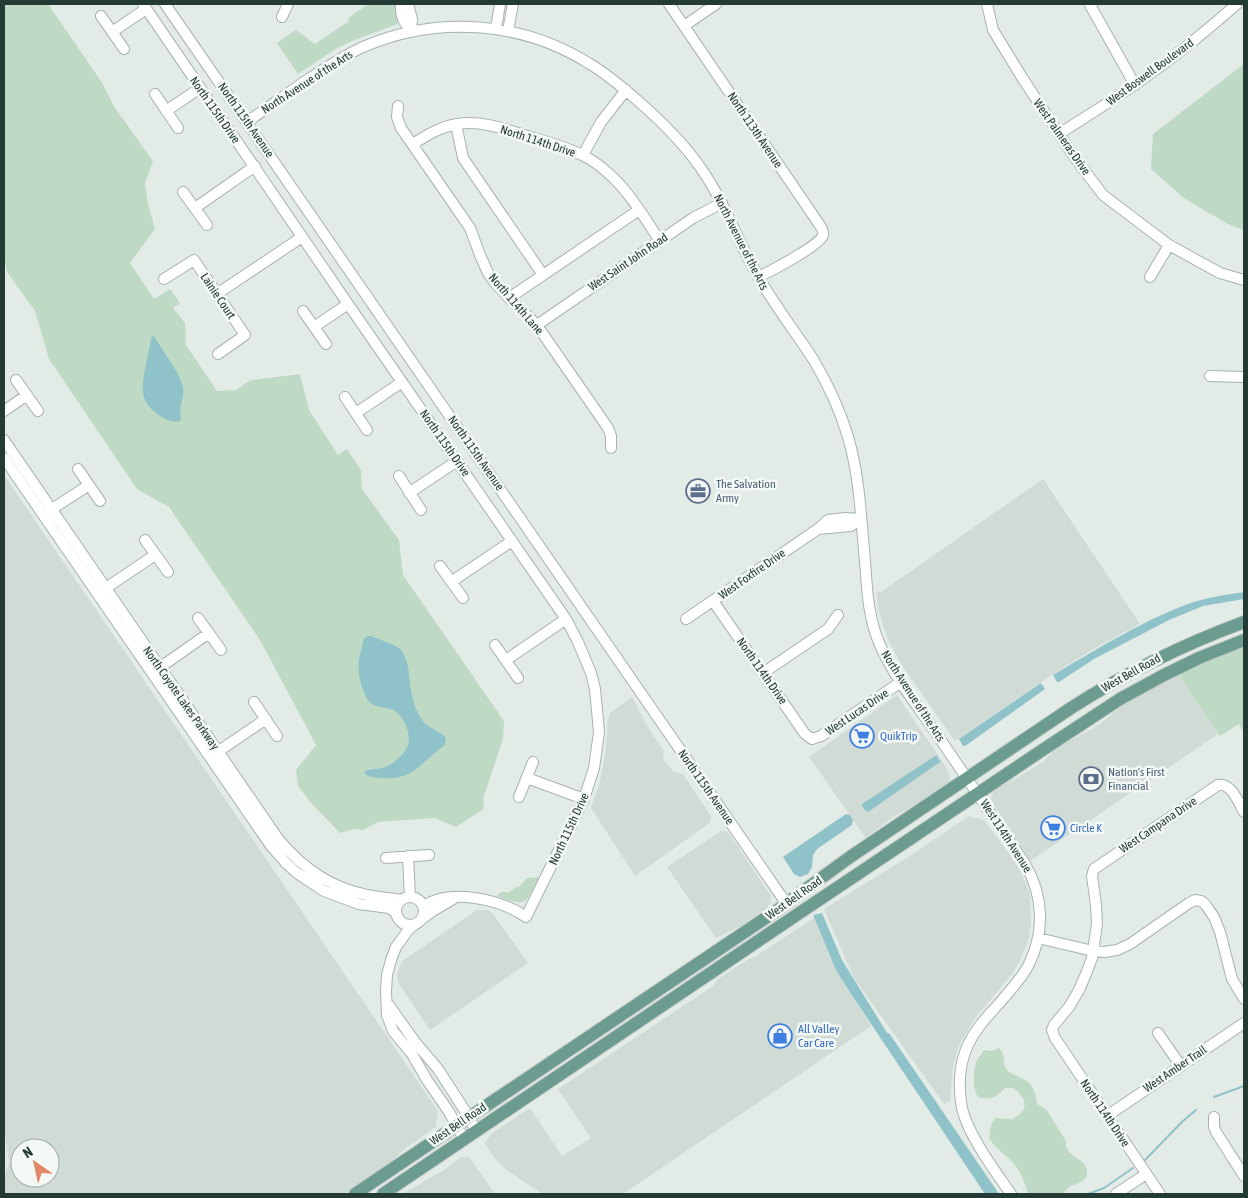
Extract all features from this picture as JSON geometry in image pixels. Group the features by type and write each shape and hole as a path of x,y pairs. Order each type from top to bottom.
{"main road":[{"name":"West Bell Road","path":"355,1194 786,903 967,778 1103,688 1164,655 1244,622"},
{"name":"West Bell Road","path":"386,1192 1057,740 1133,691 1199,658 1244,640"},
{"path":"711,974 720,958 783,915 787,908 786,903"},
{"path":"639,1021 639,1015 643,1008 681,982 691,967"},
{"path":"553,1079 569,1060 607,1034 609,1030 608,1023"}],"street":[{"name":"North 115th Avenue","path":"165,4 786,903"},
{"path":"282,17 288,4"},
{"path":"401,4 403,21 411,32"},
{"path":"408,4 412,18 411,32"},
{"path":"496,28 500,4"},
{"path":"508,31 513,4"},
{"name":"North 113th Avenue","path":"669,4 819,224 823,235 819,241 809,248 758,278"},
{"path":"684,26 716,4"},
{"name":"West Palmeras Drive","path":"987,4 993,30 1059,134 1103,195 1169,245 1220,273 1244,280"},
{"path":"1092,4 1090,5 1135,85"},
{"name":"West Boswell Boulevard","path":"1059,134 1135,85 1172,58 1237,4"},
{"path":"112,32 144,6"},
{"name":"North 115th Drive","path":"144,6 566,619 591,673 597,702 598,732 594,768 584,799 526,918 510,907 491,901 456,898"},
{"path":"101,16 124,49"},
{"name":"North Avenue of the Arts","path":"247,122 289,92 357,50 382,40 411,32 450,26 496,28 540,40 570,52 592,65 626,90 656,117 681,142 702,170 722,203 758,278 814,362 832,395 854,458 858,483 868,602 880,646 901,682 977,794"},
{"path":"166,111 200,88"},
{"path":"583,155 601,122 626,90"},
{"path":"156,94 178,128"},
{"name":"North 114th Lane","path":"398,106 399,122 470,228 488,273 509,298 537,325 608,428 611,436 611,448"},
{"name":"North 114th Drive","path":"413,144 435,131 456,124 477,123 560,146 583,155 595,162 616,180 660,241"},
{"path":"456,124 463,158 543,275"},
{"path":"195,208 255,166"},
{"path":"183,192 207,225"},
{"name":"West Saint John Road","path":"537,325 693,218 722,203"},
{"path":"509,298 639,210"},
{"path":"217,294 302,237"},
{"path":"1150,277 1169,245"},
{"name":"Lainie Court","path":"164,280 194,260 245,335 218,354"},
{"path":"314,327 348,304"},
{"path":"303,311 326,344"},
{"path":"1210,376 1244,377"},
{"path":"16,380 38,411"},
{"path":"356,413 402,382"},
{"path":"4,411 27,395"},
{"path":"345,397 367,430"},
{"name":"North Coyote Lakes Parkway","path":"4,440 48,512 214,754 293,856 329,882 346,889 361,894 405,898"},
{"name":"North Coyote Lakes Parkway","path":"4,458 48,512"},
{"path":"409,492 457,461"},
{"path":"78,469 100,501"},
{"path":"399,476 421,510"},
{"path":"48,512 89,484"},
{"name":"West Foxfire Drive","path":"686,619 818,529 828,520 861,519"},
{"path":"145,540 168,572"},
{"path":"451,582 512,541"},
{"path":"102,591 155,555"},
{"path":"440,566 463,598"},
{"name":"North 114th Drive","path":"713,601 806,734 812,739"},
{"path":"763,673 828,629 838,615"},
{"path":"198,618 221,650"},
{"path":"506,660 566,619"},
{"path":"156,670 209,633"},
{"path":"495,645 518,678"},
{"name":"West Lucas Drive","path":"812,739 822,736 901,682"},
{"path":"254,702 277,736"},
{"path":"214,754 266,719"},
{"name":"North Coyote Lakes Parkway","path":"214,754 271,846 297,873 324,891 359,904 389,908 396,914"},
{"path":"519,798 534,762"},
{"path":"527,778 584,799"},
{"name":"West Campana Drive","path":"1093,951 1097,915 1096,896 1092,879 1093,871 1098,866 1218,784 1224,784 1231,790 1244,812"},
{"name":"West 114th Avenue","path":"977,794 1026,864 1032,877 1040,904 1041,916 1038,938"},
{"path":"386,858 428,854"},
{"path":"405,898 418,900 424,907 424,915 418,922 410,926 402,923 396,914 396,906 405,898 408,856"},
{"path":"424,907 428,903 440,899 456,898"},
{"path":"387,1003 415,1042 438,1069 469,1117 473,1125 470,1136 457,1126 412,1054 393,1031 387,1015 386,991 387,975 396,947 409,929 431,912 456,898"},
{"path":"1011,1194 965,1120 960,1092 960,1077 968,1045 980,1026 1028,968 1038,938 1093,951 1111,951 1124,947 1189,903 1198,900 1206,904 1216,922 1232,979 1244,999"},
{"path":"396,947 397,936 402,923"},
{"name":"North 114th Drive","path":"1093,951 1079,990 1052,1030 1055,1038 1160,1194"},
{"name":"West Amber Trail","path":"1107,1116 1244,1022"},
{"path":"1158,1033 1181,1066"},
{"path":"1214,1117 1214,1127 1218,1137 1244,1176"},
{"path":"1116,1194 1146,1174"}],"shaded area":[{"path":"4,475 438,1111 436,1127 406,1148 385,1167 344,1194 4,1194 4,1177 9,1162 4,1128"},
{"path":"1043,479 1140,624 1102,644 1058,671 955,741 901,664 889,642 878,607 877,592 881,592"},
{"path":"1178,674 1218,734 1030,861 993,803 991,798 994,790 1044,761 1057,747 1092,729 1126,702"},
{"path":"897,695 946,767 950,776 949,781 947,785 920,803 894,816 866,838 809,757"},
{"path":"632,697 649,729 664,751 663,760 674,772 683,774 711,816 710,822 707,825 635,876 591,808 600,781 610,713"},
{"path":"969,816 984,820 1018,866 1030,893 1031,921 1029,938 1013,973 976,1017 959,1045 953,1067 950,1101 944,1104 854,978 824,909 908,857"},
{"path":"722,830 730,835 767,890 771,896 771,903 766,909 741,926 716,938 667,867"},
{"path":"477,910 488,910 493,914 528,963 430,1030 399,984 397,973 402,961"},
{"path":"814,918 836,970 871,1026 623,1194 542,1194 508,1171 495,1159 485,1143 491,1134 530,1108 562,1156 591,1138 558,1089 713,986 718,979"},
{"path":"461,1157 469,1157 495,1194 402,1194 444,1170"}],"green space":[{"path":"4,4 48,4 101,81 115,108 153,161 145,183 148,204 155,229 130,263 154,299 170,289 180,303 173,308 185,323 186,345 217,391 236,390 251,380 300,374 309,410 338,455 347,449 361,470 362,489 399,540 403,575 504,721 503,739 483,799 484,809 456,827 435,818 378,822 363,830 353,829 340,833 311,803 298,786 296,770 316,745 260,640 169,507 137,489 49,359 35,311 7,272 4,257"},
{"path":"368,4 396,4 399,22 334,50 298,74 277,43 296,30 315,44 349,21 348,18"},
{"path":"1244,64 1244,230 1228,224 1185,199 1151,169 1153,134"},
{"path":"1244,646 1244,733 1239,724 1220,736 1178,674"},
{"path":"539,877 528,898 524,901 515,902 497,896 502,892 510,892 520,886 527,878"},
{"path":"999,1048 1003,1053 1007,1070 1031,1085 1035,1092 1037,1104 1046,1109 1066,1141 1069,1151 1086,1167 1086,1178 1068,1188 1063,1194 1028,1194 1023,1179 1015,1165 989,1139 991,1125 996,1118 1013,1119 1023,1111 1025,1103 1022,1096 1013,1088 1005,1088 996,1096 990,1098 978,1097 976,1093 974,1079 977,1060 984,1050 992,1051"}],"water":[{"path":"153,336 175,368 183,387 180,421 170,421 159,415 152,410 144,397 144,374"},
{"path":"1244,592 1244,599 1203,606 1169,620 1094,659 1059,682 1057,682 1053,675 1118,637 1168,612 1199,600"},
{"path":"367,636 395,646 404,654 418,714 425,723 446,738 445,745 419,767 404,776 378,778 366,775 364,772 382,768 393,763 404,753 409,741 406,726 399,714 392,709 370,703 363,690 359,675 359,656 363,640"},
{"path":"1041,683 1045,689 963,746 959,739"},
{"path":"937,756 940,763 868,812 864,809 862,804"},
{"path":"846,814 850,815 853,820 852,825 817,849 813,855 812,867 808,874 800,877 794,874 783,857"},
{"path":"822,913 842,960 887,1033 889,1033 999,1194 985,1194 851,994 836,970 813,915"}],"waterway":[{"path":"1214,1097 1244,1086"},
{"path":"1145,1160 1196,1110"},
{"path":"1088,1194 1104,1188 1133,1168"}],"place":[{"name":"The Salvation Army","path":"698,491"},
{"name":"QuikTrip","path":"862,736"},
{"name":"Nation's First Financial","path":"1091,779"},
{"name":"Circle K","path":"1053,828"},
{"name":"All Valley Car Care","path":"780,1036"}]}
